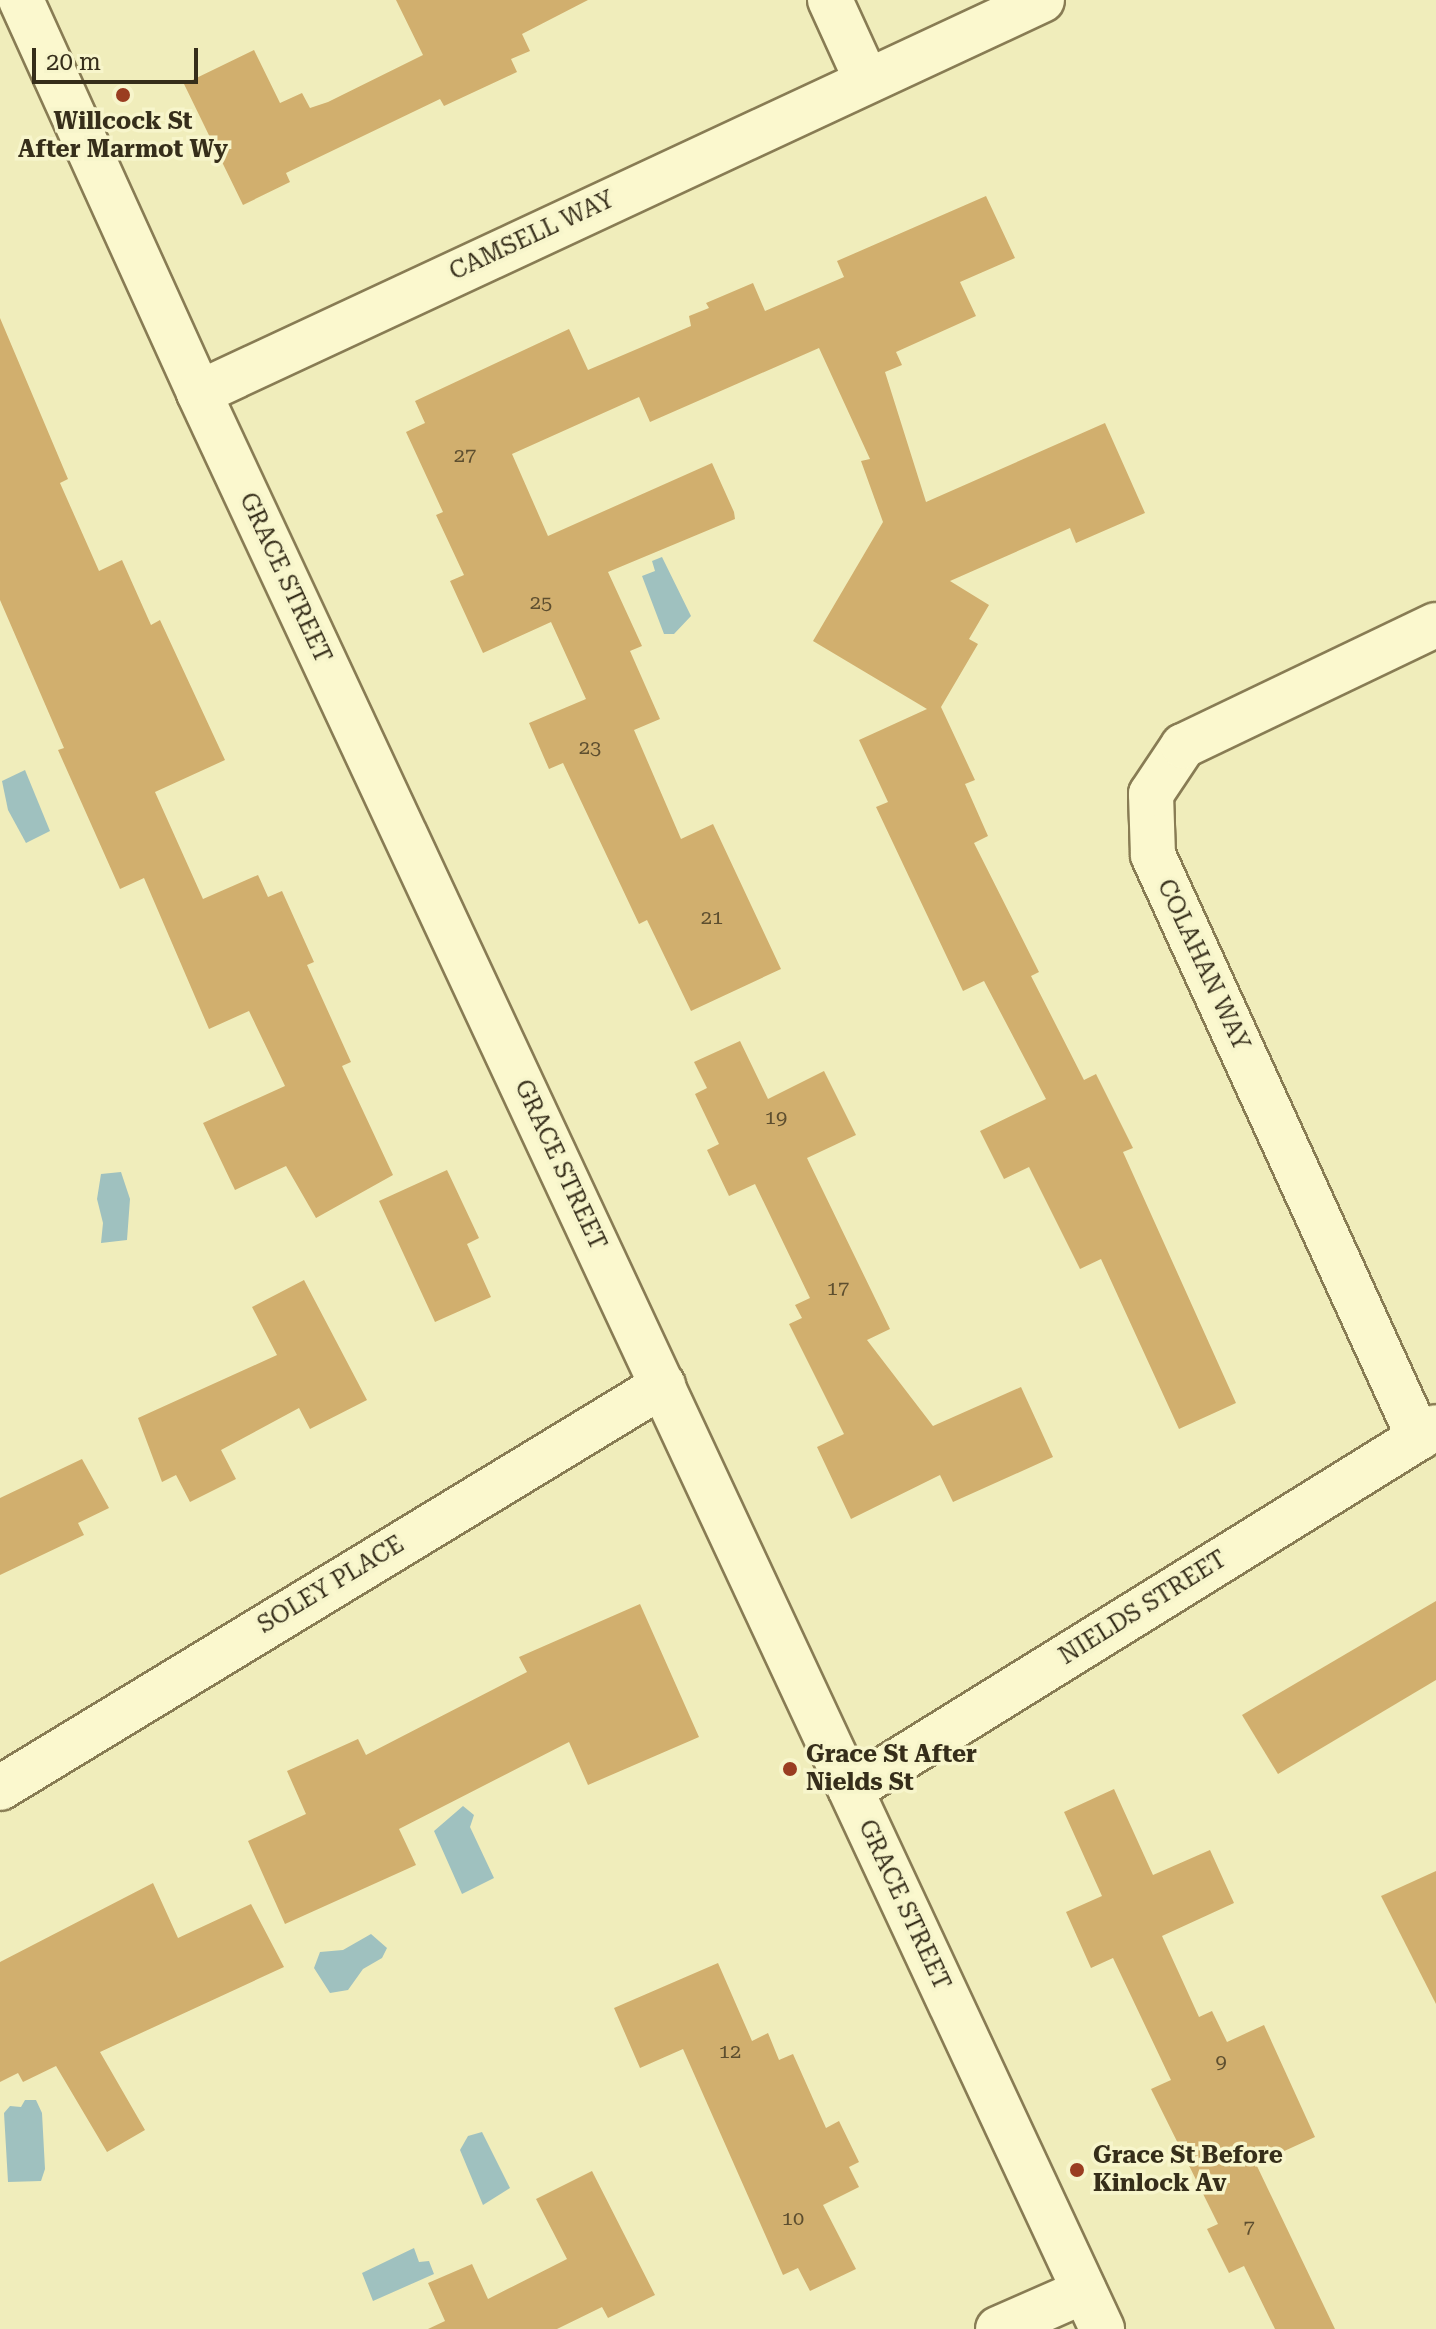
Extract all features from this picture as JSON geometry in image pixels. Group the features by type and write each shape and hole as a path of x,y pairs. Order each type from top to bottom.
{"street":[{"name":"GRACE STREET","path":"21,0 199,393 1093,2310"},
{"path":"830,0 866,79"},
{"name":"CAMSELL WAY","path":"199,393 866,79 1042,0"},
{"name":"COLAHAN WAY","path":"1428,1432 1153,855 1151,794 1183,746 1436,625"},
{"name":"SOLEY PLACE","path":"0,1788 663,1385"},
{"name":"NIELDS STREET","path":"851,1790 1428,1432"},
{"path":"998,2329 1093,2310"}],"water":[{"path":"662,557 691,616 674,634 664,634 642,576 655,571 652,561"},
{"path":"25,770 50,831 26,843 8,810 2,781"},
{"path":"121,1172 130,1199 127,1240 101,1243 103,1223 97,1199 101,1174"},
{"path":"463,1806 474,1815 470,1827 494,1878 462,1894 434,1831"},
{"path":"371,1934 387,1948 382,1958 363,1969 348,1990 330,1993 314,1968 320,1952 343,1950"},
{"path":"25,2100 36,2100 42,2113 45,2169 41,2181 8,2182 4,2113 10,2106 21,2107"},
{"path":"482,2132 510,2188 483,2205 460,2150 468,2136"},
{"path":"414,2248 419,2262 429,2261 434,2274 373,2301 362,2273"}],"building":[{"path":"396,0 588,0 522,34 530,51 511,59 517,72 444,106 440,99 286,173 290,182 243,205 184,84 254,50 280,103 302,93 310,108 328,102 423,55"},
{"path":"986,196 1015,258 960,282 976,316 896,352 902,365 885,372 926,502 1105,423 1145,513 1076,543 1070,528 950,581 989,605 969,639 978,644 941,707 975,780 965,784 988,836 974,843 1039,972 1031,976 1084,1080 1096,1074 1133,1148 1123,1152 1236,1403 1179,1429 1101,1259 1080,1269 1029,1167 1004,1179 980,1131 1046,1099 984,981 963,991 876,807 888,802 859,740 927,709 813,641 883,522 861,461 870,459 819,348 650,422 639,397 512,454 548,536 712,463 734,512 735,519 608,572 642,646 630,651 660,719 634,730 681,839 713,824 781,969 691,1011 647,920 639,924 563,763 549,769 529,723 586,699 551,622 483,653 450,581 464,575 436,515 443,512 406,432 425,423 415,401 569,329 588,370 691,326 689,316 709,308 706,303 753,283 765,311 844,277 837,261"},
{"path":"0,318 68,479 60,483 99,571 122,560 151,625 160,620 225,760 155,792 203,899 258,875 268,897 282,891 314,962 307,965 351,1062 342,1066 393,1175 316,1218 286,1166 235,1190 203,1123 285,1086 249,1011 209,1029 144,878 120,889 58,750 64,748 0,600"},
{"path":"740,1041 768,1099 824,1071 856,1135 807,1158 890,1329 867,1340 933,1426 1021,1387 1053,1457 953,1502 940,1475 851,1519 817,1447 844,1434 789,1324 802,1318 795,1305 810,1298 755,1184 729,1196 707,1150 719,1144 695,1094 707,1088 694,1062"},
{"path":"447,1170 479,1238 467,1244 491,1297 435,1322 379,1201"},
{"path":"304,1280 367,1400 310,1429 299,1408 221,1450 236,1479 190,1502 176,1475 162,1482 138,1418 277,1355 252,1307"},
{"path":"82,1459 109,1508 78,1523 84,1535 0,1575 0,1498"},
{"path":"1436,1601 1436,1680 1278,1774 1242,1715"},
{"path":"640,1604 699,1737 588,1785 569,1742 399,1829 416,1865 285,1924 248,1841 306,1814 287,1771 358,1739 366,1755 527,1672 519,1657"},
{"path":"1114,1789 1153,1875 1210,1850 1234,1903 1162,1936 1199,2017 1212,2011 1227,2042 1264,2025 1315,2137 1256,2164 1335,2329 1275,2329 1244,2266 1229,2273 1207,2229 1218,2224 1151,2089 1171,2080 1113,1958 1091,1968 1066,1912 1102,1896 1064,1812"},
{"path":"1436,1871 1436,2004 1381,1896"},
{"path":"153,1883 178,1938 251,1904 284,1967 100,2052 145,2130 107,2152 56,2066 23,2082 18,2073 0,2082 0,1962"},
{"path":"718,1963 752,2041 768,2033 779,2060 793,2054 826,2128 839,2121 859,2162 849,2167 859,2187 823,2205 856,2269 810,2291 798,2268 783,2275 683,2049 640,2068 614,2008"},
{"path":"592,2171 655,2295 608,2318 602,2307 557,2329 428,2329 445,2321 428,2283 472,2264 488,2299 567,2259 536,2199"}],"place":[{"name":"Willcock St After Marmot Wy","path":"123,95"},
{"name":"Grace St After Nields St","path":"790,1769"},
{"name":"Grace St Before Kinlock Av","path":"1077,2170"}]}
